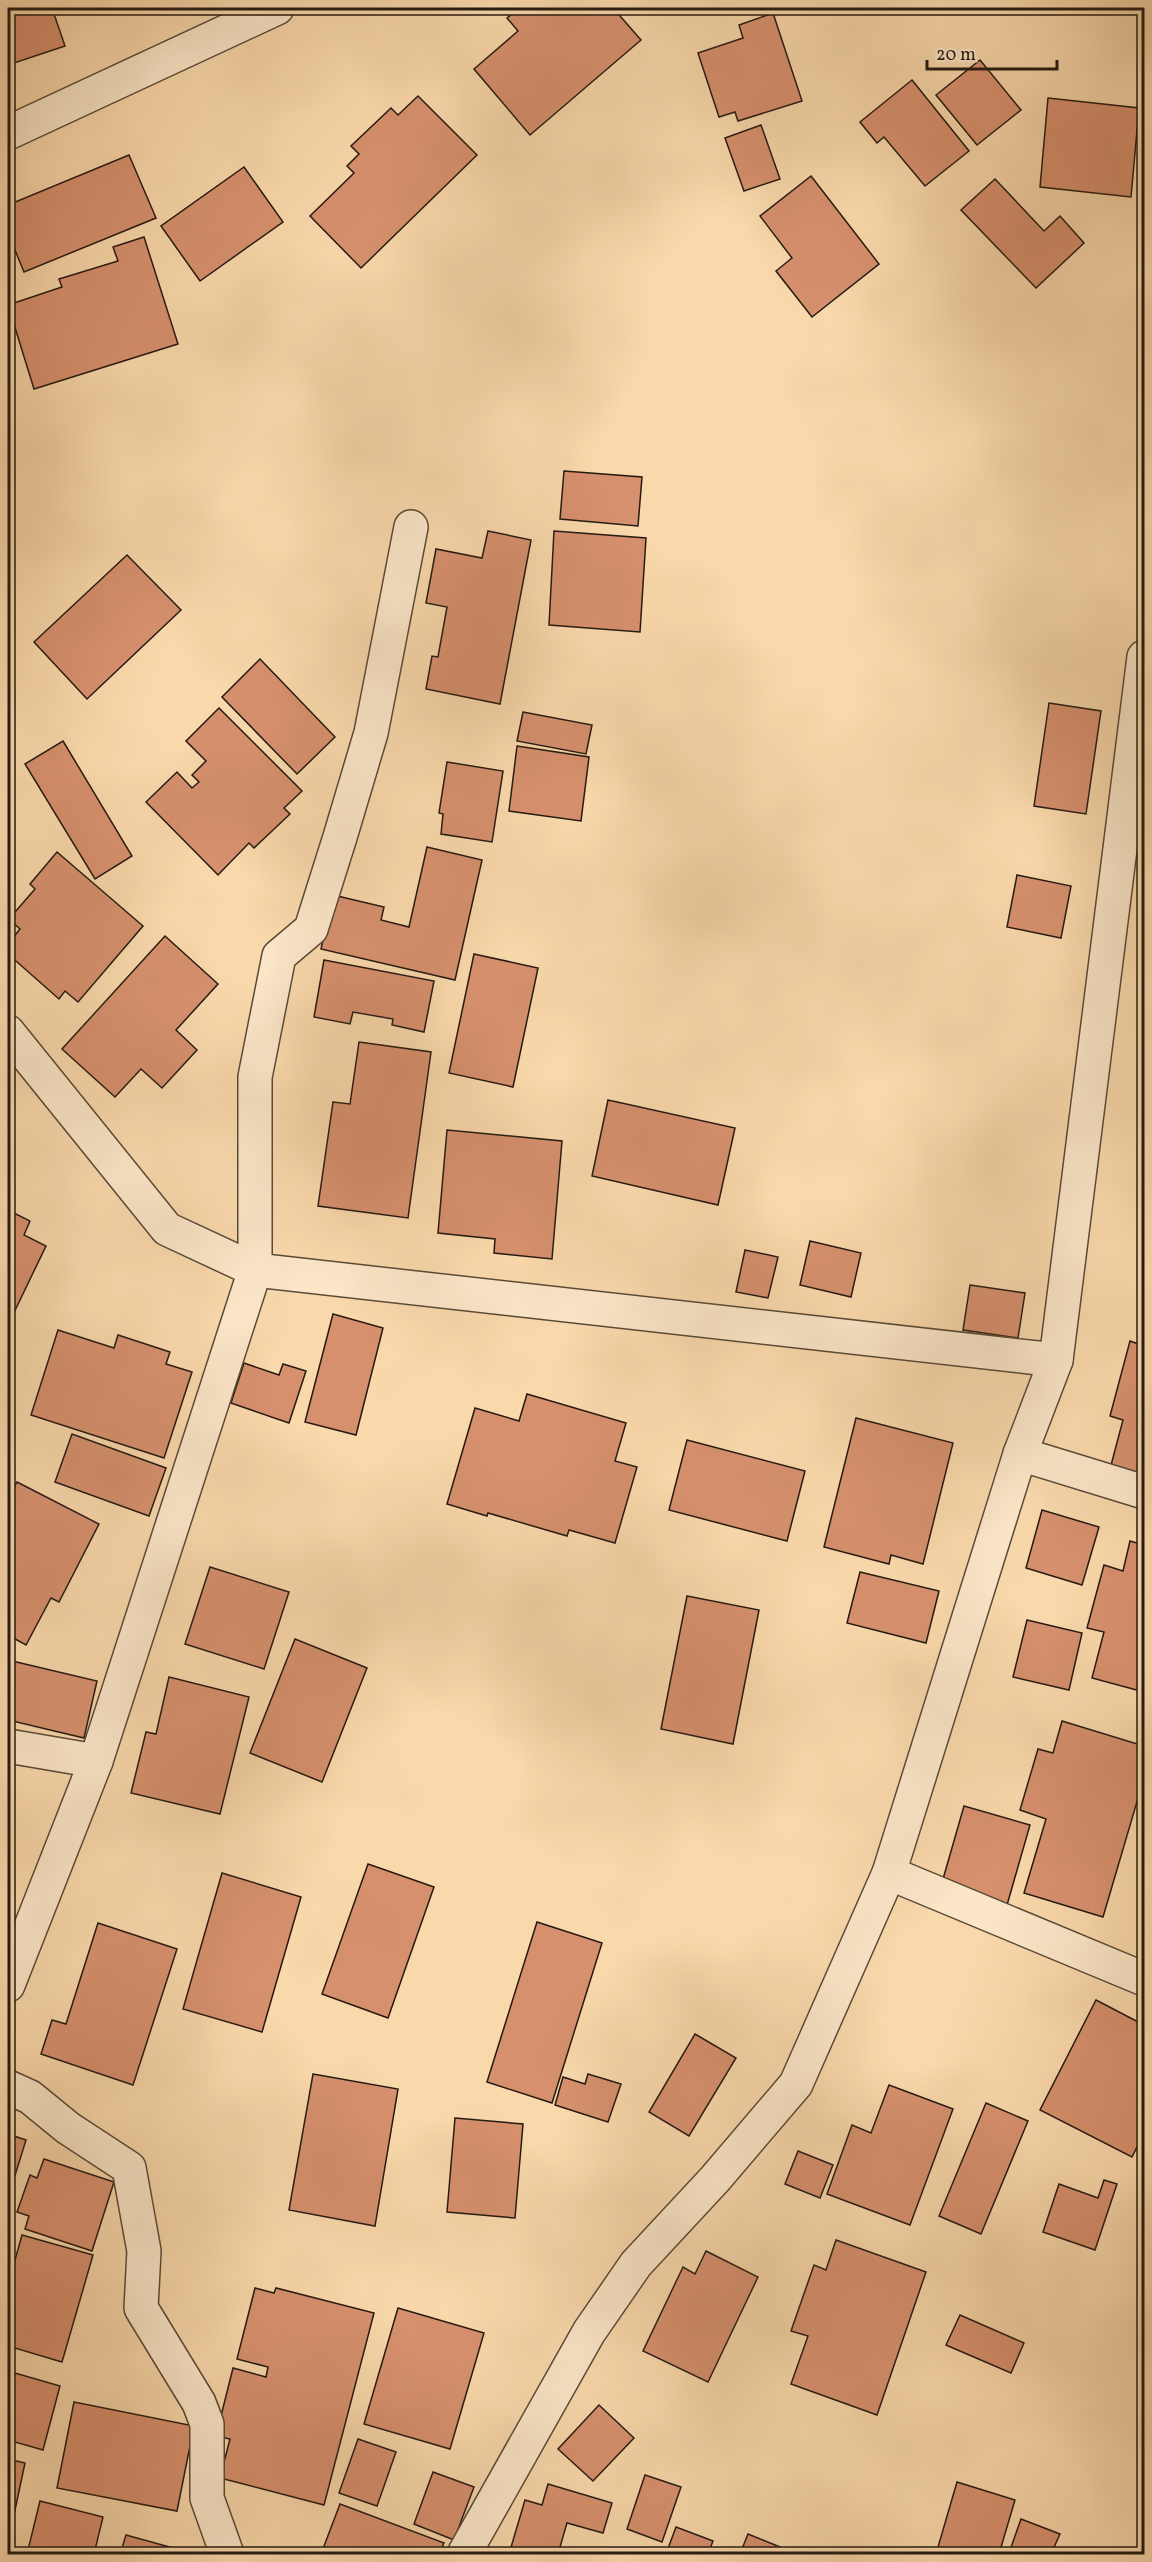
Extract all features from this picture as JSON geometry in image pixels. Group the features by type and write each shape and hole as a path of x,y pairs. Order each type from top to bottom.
{"street":[{"path":"8,133 277,8"},
{"path":"8,1985 96,1761 255,1270 255,1077 279,956 311,929 371,733 411,527"},
{"path":"464,2554 589,2332 636,2264 715,2179 796,2084 889,1873 1020,1454 1056,1360 1144,657"},
{"path":"8,1032 167,1228 255,1270 1056,1360"},
{"path":"1020,1454 1144,1492"},
{"path":"8,1746 96,1761"},
{"path":"889,1873 1144,1979"},
{"path":"8,2087 30,2097 68,2128 129,2168 144,2251 141,2308 199,2403 207,2424 207,2498 227,2554"}],"building":[{"path":"8,8 52,8 65,46 8,65"},
{"path":"519,8 613,8 641,40 530,135 474,69 518,31 507,18"},
{"path":"773,13 802,101 738,121 735,112 719,117 698,53 743,38 739,25"},
{"path":"980,60 1021,110 977,145 936,95"},
{"path":"912,80 969,151 925,186 884,137 877,143 860,122"},
{"path":"418,96 477,155 361,268 310,216 354,173 347,166 359,154 351,146 391,108 398,115"},
{"path":"1048,98 1139,108 1131,197 1040,187"},
{"path":"761,125 780,179 744,191 725,138"},
{"path":"129,155 156,218 24,272 8,233 8,205"},
{"path":"244,167 283,222 200,281 161,226"},
{"path":"811,176 879,264 812,317 776,271 792,258 760,216"},
{"path":"995,179 1044,231 1060,216 1084,243 1036,288 961,210"},
{"path":"144,237 178,344 34,389 8,305 62,287 59,279 118,261 113,247"},
{"path":"564,471 642,477 638,526 560,519"},
{"path":"488,531 531,540 500,704 426,689 432,656 438,657 447,607 426,603 436,549 482,558"},
{"path":"554,531 646,538 640,632 549,625"},
{"path":"127,555 181,610 87,699 34,642"},
{"path":"260,659 335,737 297,774 222,697"},
{"path":"1049,703 1101,711 1086,814 1034,806"},
{"path":"219,708 302,791 284,808 290,814 254,848 249,843 218,875 146,802 177,772 192,788 199,782 192,775 206,761 186,741"},
{"path":"523,712 592,725 586,754 517,741"},
{"path":"63,741 132,856 95,879 25,764"},
{"path":"517,746 589,757 581,821 509,811"},
{"path":"447,762 503,771 492,842 441,834 443,814 439,813"},
{"path":"427,847 482,860 455,980 321,949 333,895 384,907 381,920 409,927"},
{"path":"57,852 143,926 78,1002 65,991 59,999 8,954 8,944 20,929 9,919 35,889 30,884"},
{"path":"1017,875 1071,886 1061,938 1007,927"},
{"path":"165,936 218,984 176,1030 197,1050 162,1088 141,1069 115,1097 62,1049"},
{"path":"474,954 538,968 513,1087 449,1073"},
{"path":"324,960 434,981 424,1032 392,1025 393,1019 353,1012 350,1024 314,1017"},
{"path":"359,1042 431,1052 408,1218 318,1206 333,1102 350,1104"},
{"path":"608,1100 735,1128 718,1205 592,1176"},
{"path":"447,1130 562,1141 552,1259 494,1253 495,1239 438,1233"},
{"path":"8,1210 30,1221 24,1235 46,1246 8,1325"},
{"path":"810,1241 861,1253 851,1297 800,1285"},
{"path":"745,1250 778,1257 768,1298 736,1292"},
{"path":"970,1285 1025,1293 1018,1338 963,1330"},
{"path":"333,1314 383,1328 356,1435 305,1422"},
{"path":"58,1330 114,1348 118,1335 170,1352 166,1364 192,1372 164,1458 31,1415"},
{"path":"1130,1341 1144,1346 1144,1478 1110,1469 1123,1420 1110,1416"},
{"path":"244,1363 279,1375 283,1364 306,1371 289,1423 231,1403"},
{"path":"527,1394 626,1423 615,1461 637,1467 615,1543 569,1530 567,1536 488,1513 487,1516 447,1504 475,1408 519,1421"},
{"path":"856,1418 953,1443 923,1564 891,1555 889,1564 824,1547"},
{"path":"72,1434 166,1468 149,1516 55,1482"},
{"path":"687,1440 805,1471 787,1541 669,1510"},
{"path":"17,1482 99,1524 59,1602 51,1598 26,1645 8,1635 8,1499"},
{"path":"1042,1510 1099,1527 1082,1585 1026,1568"},
{"path":"1130,1541 1144,1545 1144,1692 1092,1678 1104,1632 1087,1628 1104,1565 1123,1571"},
{"path":"210,1567 289,1592 264,1669 185,1644"},
{"path":"860,1572 939,1591 926,1643 847,1623"},
{"path":"687,1596 759,1610 733,1744 661,1729"},
{"path":"1027,1620 1082,1633 1069,1690 1013,1677"},
{"path":"295,1639 367,1668 322,1782 250,1753"},
{"path":"8,1660 97,1681 84,1738 8,1720"},
{"path":"169,1677 249,1697 220,1814 131,1793 146,1732 156,1734"},
{"path":"1062,1721 1144,1746 1144,1778 1103,1917 1024,1893 1046,1819 1020,1810 1038,1749 1053,1753"},
{"path":"964,1806 1030,1825 1007,1905 941,1886"},
{"path":"368,1864 434,1887 388,2018 322,1994"},
{"path":"222,1873 301,1897 262,2032 183,2009"},
{"path":"537,1922 602,1943 552,2103 487,2082"},
{"path":"98,1923 177,1949 133,2085 41,2054 52,2020 66,2024"},
{"path":"1096,2000 1144,2025 1144,2133 1132,2157 1040,2110"},
{"path":"695,2034 736,2058 689,2136 649,2112"},
{"path":"313,2074 398,2089 375,2226 289,2210"},
{"path":"588,2074 621,2084 608,2122 555,2105 563,2077 585,2084"},
{"path":"889,2085 953,2109 910,2225 827,2194 852,2125 871,2133"},
{"path":"986,2103 1028,2121 981,2234 939,2216"},
{"path":"455,2118 523,2124 515,2218 447,2212"},
{"path":"8,2134 26,2140 8,2198"},
{"path":"798,2151 833,2165 820,2198 785,2184"},
{"path":"44,2159 114,2182 92,2251 25,2229 29,2216 17,2212 30,2175 37,2178"},
{"path":"1104,2180 1117,2184 1095,2250 1043,2232 1059,2184 1098,2198"},
{"path":"22,2235 93,2255 62,2362 8,2346 8,2285"},
{"path":"836,2240 926,2272 877,2415 791,2384 808,2336 791,2331 814,2265 826,2270"},
{"path":"706,2251 758,2277 708,2382 643,2351 683,2267 695,2274"},
{"path":"255,2288 274,2293 276,2288 374,2313 324,2505 220,2478 230,2439 216,2436 233,2368 266,2377 268,2367 237,2359"},
{"path":"398,2308 484,2333 450,2449 364,2424"},
{"path":"960,2315 1024,2343 1011,2373 946,2345"},
{"path":"8,2371 60,2386 43,2450 8,2440"},
{"path":"74,2402 194,2426 177,2511 57,2488"},
{"path":"599,2405 634,2438 593,2481 558,2449"},
{"path":"358,2439 396,2452 377,2506 339,2493"},
{"path":"8,2459 25,2463 8,2543"},
{"path":"433,2472 474,2487 454,2540 414,2524"},
{"path":"645,2475 681,2487 662,2542 627,2529"},
{"path":"957,2482 1015,2500 999,2554 936,2554"},
{"path":"548,2484 612,2503 603,2533 567,2523 560,2547 585,2554 509,2554 525,2500 542,2505"},
{"path":"40,2501 103,2517 94,2554 27,2554"},
{"path":"340,2504 444,2543 439,2554 321,2554"},
{"path":"1021,2519 1060,2534 1051,2554 1009,2553"},
{"path":"676,2527 713,2541 708,2554 666,2554"},
{"path":"748,2534 785,2549 783,2554 740,2554"},
{"path":"126,2535 195,2554 120,2554"}]}
